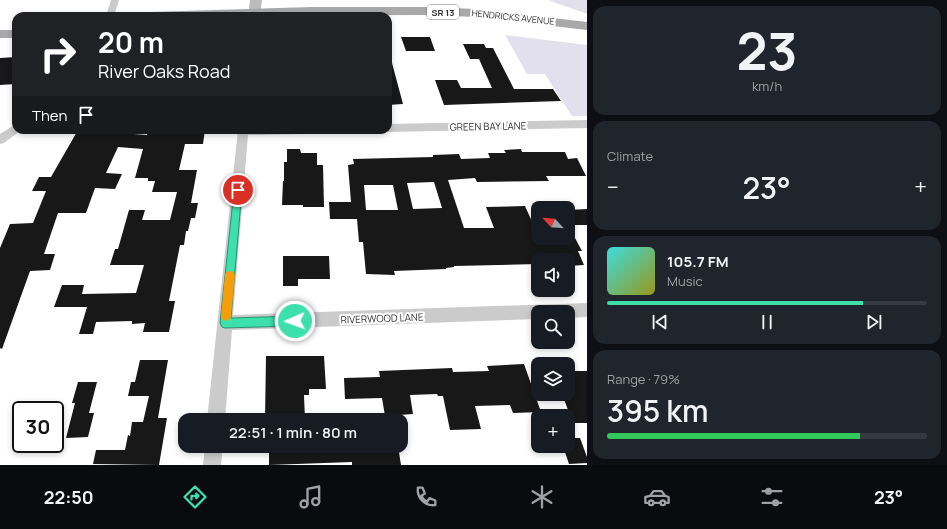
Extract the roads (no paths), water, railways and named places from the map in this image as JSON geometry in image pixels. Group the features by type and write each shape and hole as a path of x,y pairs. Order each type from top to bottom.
{"main road":[{"name":"HENDRICKS AVENUE","path":"221,12 255,10 426,11 476,13 587,26"},
{"name":"HENDRICKS AVENUE","path":"392,20 480,24 587,36"},
{"path":"0,24 12,23"},
{"path":"0,34 12,34"}],"street":[{"path":"111,12 115,0"},
{"name":"GREEN BAY LANE","path":"392,128 587,124"},
{"path":"0,140 12,131"},
{"path":"217,413 243,134"},
{"path":"575,311 587,310"},
{"name":"RIVERWOOD LANE","path":"225,323 531,312"},
{"path":"212,465 213,453"}]}
